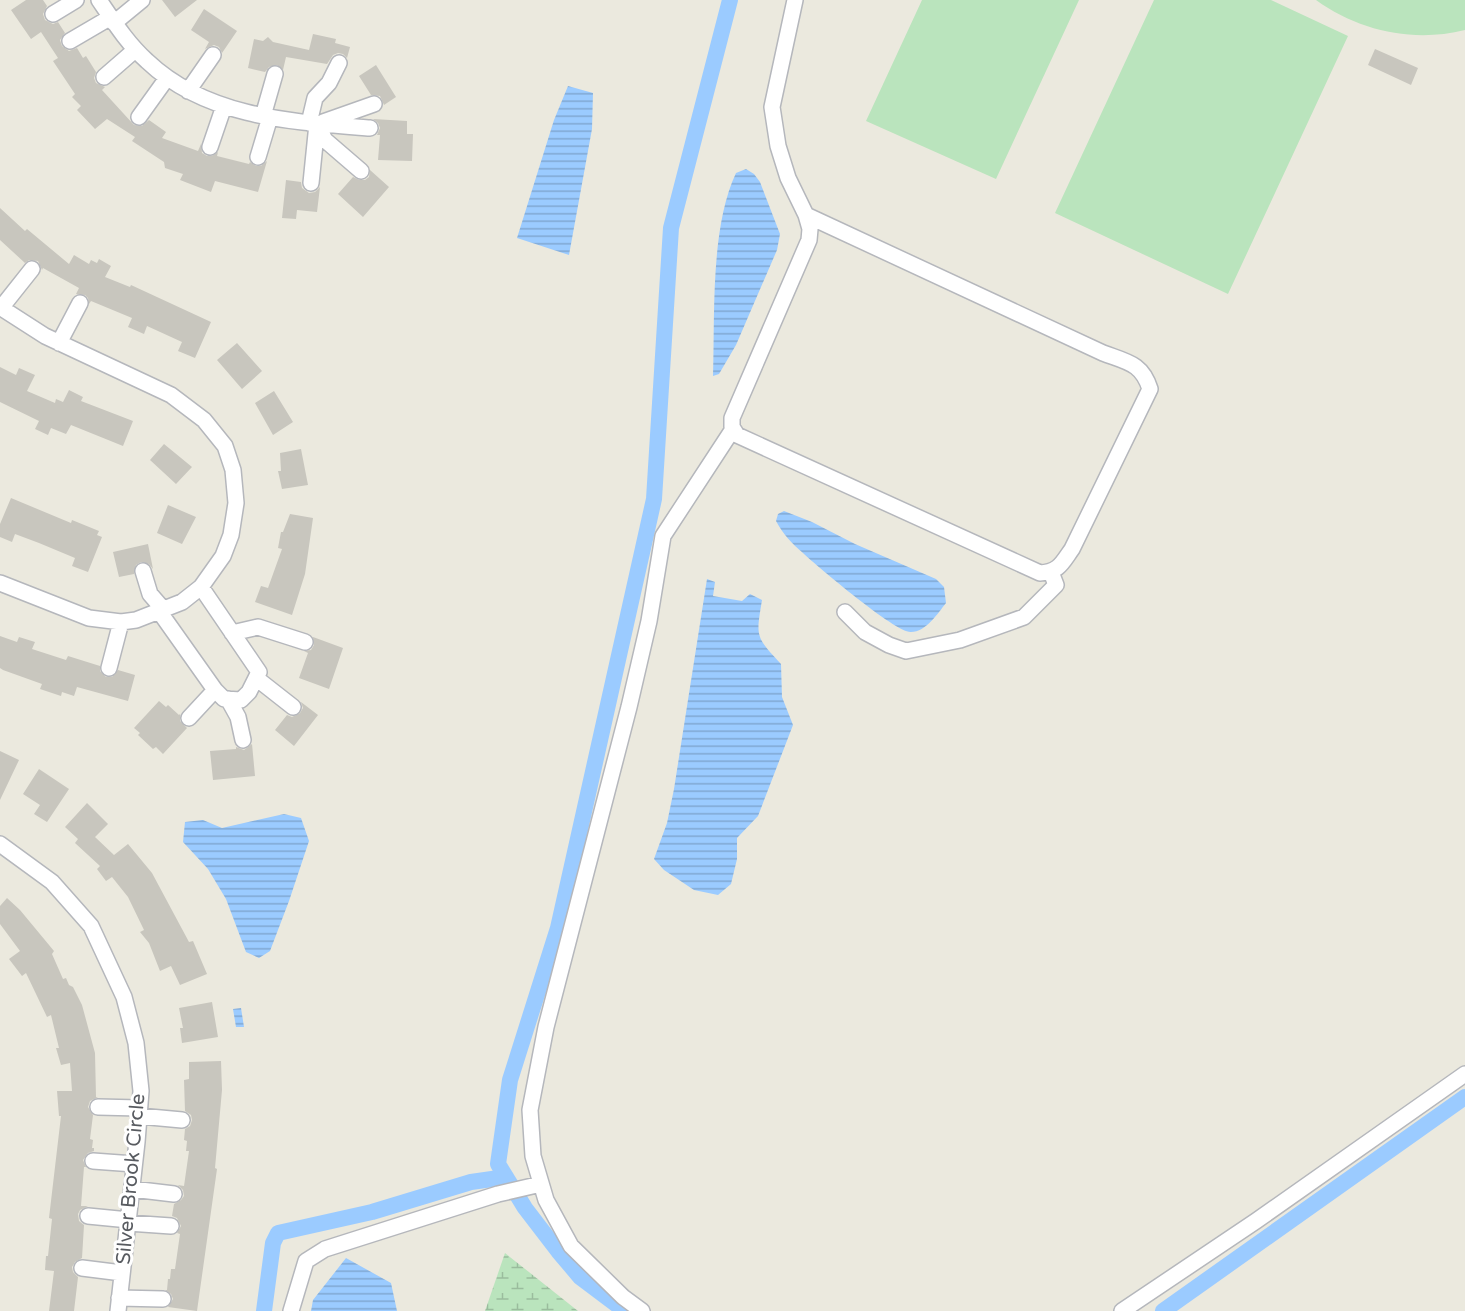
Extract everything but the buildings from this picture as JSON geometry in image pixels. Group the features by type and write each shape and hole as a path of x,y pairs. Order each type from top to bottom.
{"street":[{"path":"52,14 76,0"},
{"path":"99,0 135,50 167,78 188,91 224,106 266,116 370,128"},
{"path":"70,41 112,20 142,0"},
{"path":"795,0 772,107 778,146 788,178 806,215 810,229 809,240 732,418 733,429 736,435 1040,573 1051,572 1060,565 1072,549 1150,389 1145,375 1132,364 1103,353 806,215"},
{"path":"104,77 135,50"},
{"path":"188,91 213,55"},
{"path":"311,183 315,98 330,83 339,63"},
{"path":"258,158 275,74"},
{"path":"139,117 167,78"},
{"path":"313,123 374,104"},
{"path":"210,147 224,106"},
{"path":"313,123 325,140 360,171"},
{"path":"0,583 89,618 121,622 136,620 182,602 201,587 223,556 231,535 236,503 233,470 225,446 204,420 171,395 37,332 0,308 32,269"},
{"path":"59,343 80,303"},
{"path":"642,1311 623,1297 571,1246 540,1184 533,1156 530,1110 546,1027 649,621 663,536 733,429"},
{"path":"143,572 150,594 215,690 224,699 241,700 249,692 259,672 201,587"},
{"path":"845,612 865,632 906,651 960,640 1024,617 1056,585 1051,572"},
{"path":"109,668 121,622"},
{"path":"232,633 258,627 305,642"},
{"path":"256,678 293,707"},
{"path":"189,718 215,690"},
{"path":"228,699 238,717 243,740"},
{"name":"Silver Brook Circle","path":"0,844 52,882 91,926 124,997 136,1043 141,1091 129,1222 118,1305"},
{"path":"1122,1311 1465,1074"},
{"path":"98,1107 182,1120"},
{"path":"93,1161 134,1164"},
{"path":"291,1311 306,1261 325,1250 498,1194 540,1184"},
{"path":"132,1189 174,1194"},
{"path":"88,1216 171,1226"},
{"path":"82,1268 122,1273"},
{"path":"118,1305 163,1299"}],"green space":[{"path":"922,0 1079,0 996,179 866,121"},
{"path":"1154,0 1271,0 1348,36 1228,294 1055,213"},
{"path":"1316,0 1465,0 1465,30 1426,35 1387,32 1350,20"},
{"path":"505,1253 578,1311 485,1311"}],"water":[{"path":"568,86 593,93 592,129 569,255 517,238 554,120"},
{"path":"746,169 760,182 780,234 777,250 736,345 719,374 713,376 715,273 722,219 736,173"},
{"path":"784,511 936,579 944,587 946,603 922,629 911,632 890,622 857,598 795,546 776,521 778,514"},
{"path":"707,579 715,582 713,596 742,601 750,594 762,600 760,635 766,647 781,664 782,697 793,725 758,816 737,838 737,859 731,884 718,895 694,890 664,870 654,859 667,823 674,789"},
{"path":"284,814 301,818 309,841 270,951 259,958 246,952 226,899 208,869 183,842 185,822 203,820 222,828"},
{"path":"241,1008 244,1027 236,1027 233,1009"},
{"path":"346,1258 391,1283 397,1311 311,1311 313,1300"}],"waterway":[{"path":"625,1311 580,1277 525,1208 498,1164 510,1080 558,928 654,499 671,228 730,0"},
{"path":"1163,1311 1465,1097"},
{"path":"264,1311 273,1243 278,1233 372,1212 471,1182 506,1177"}]}
